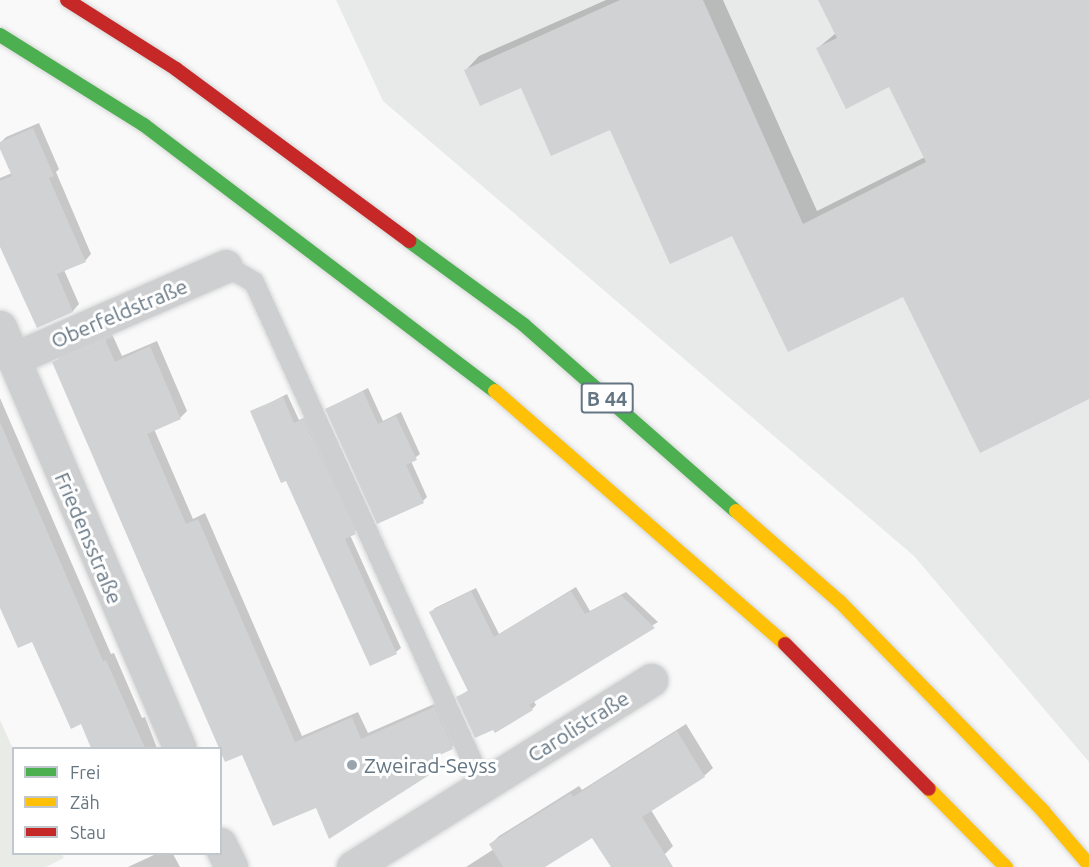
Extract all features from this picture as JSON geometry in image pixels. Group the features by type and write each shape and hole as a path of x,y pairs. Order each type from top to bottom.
{"highway":[{"name":"B 44","path":"67,0 176,69 524,325 840,602 1043,811 1089,865"},
{"path":"0,35 144,126 482,379 802,658 1006,867"}],"street":[{"name":"Oberfeldstraße","path":"13,359 226,266"},
{"name":"Friedensstraße","path":"0,327 180,747"},
{"name":"Carolistraße","path":"353,867 651,680"},
{"path":"222,848 231,867"}],"lane":[{"path":"226,266 254,282 483,785"}],"shaded area":[{"path":"336,0 1089,0 1089,762 914,556 383,101"},
{"path":"0,720 12,747 12,855 62,855 64,858 46,867 0,867"}],"building":[{"path":"620,0 703,0 803,224 926,162 889,87 846,109 816,48 837,38 818,0 1089,0 1089,399 980,453 903,297 788,352 732,236 670,264 610,130 551,156 521,88 480,106 464,70"},
{"path":"33,128 54,176 49,178 86,262 57,274 73,312 37,328 0,247 0,181 12,176 0,149 0,142"},
{"path":"105,339 115,362 150,346 181,419 147,434 186,524 198,519 295,742 352,717 361,739 434,707 453,749 429,760 434,772 329,839 316,808 273,826 242,755 225,762 222,747 219,747 52,362"},
{"path":"363,391 378,424 396,416 417,460 406,465 424,503 377,524 325,409"},
{"path":"283,397 294,423 303,419 356,534 345,539 397,654 370,666 286,481 281,483 250,411"},
{"path":"0,422 103,661 106,660 145,747 91,747 81,724 71,729 32,642 18,648 0,608"},
{"path":"471,591 494,637 571,591 585,614 621,595 655,628 529,705 533,710 495,733 493,730 475,738 456,697 468,691 429,612"},
{"path":"677,731 705,777 642,817 673,867 611,867 592,838 545,867 503,867 489,844 571,793 573,797"}],"traffic: fast":[{"path":"0,35 144,125 495,391"},
{"path":"409,241 524,325 736,511"}],"traffic: slow":[{"path":"495,391 785,644"},
{"path":"736,511 840,602 1043,811 1089,865"},
{"path":"929,789 1006,867"}],"traffic: jam":[{"path":"67,0 176,69 409,241"},
{"path":"785,644 929,789"}],"place":[{"name":"Zweirad-Seyss","path":"352,765"}]}
